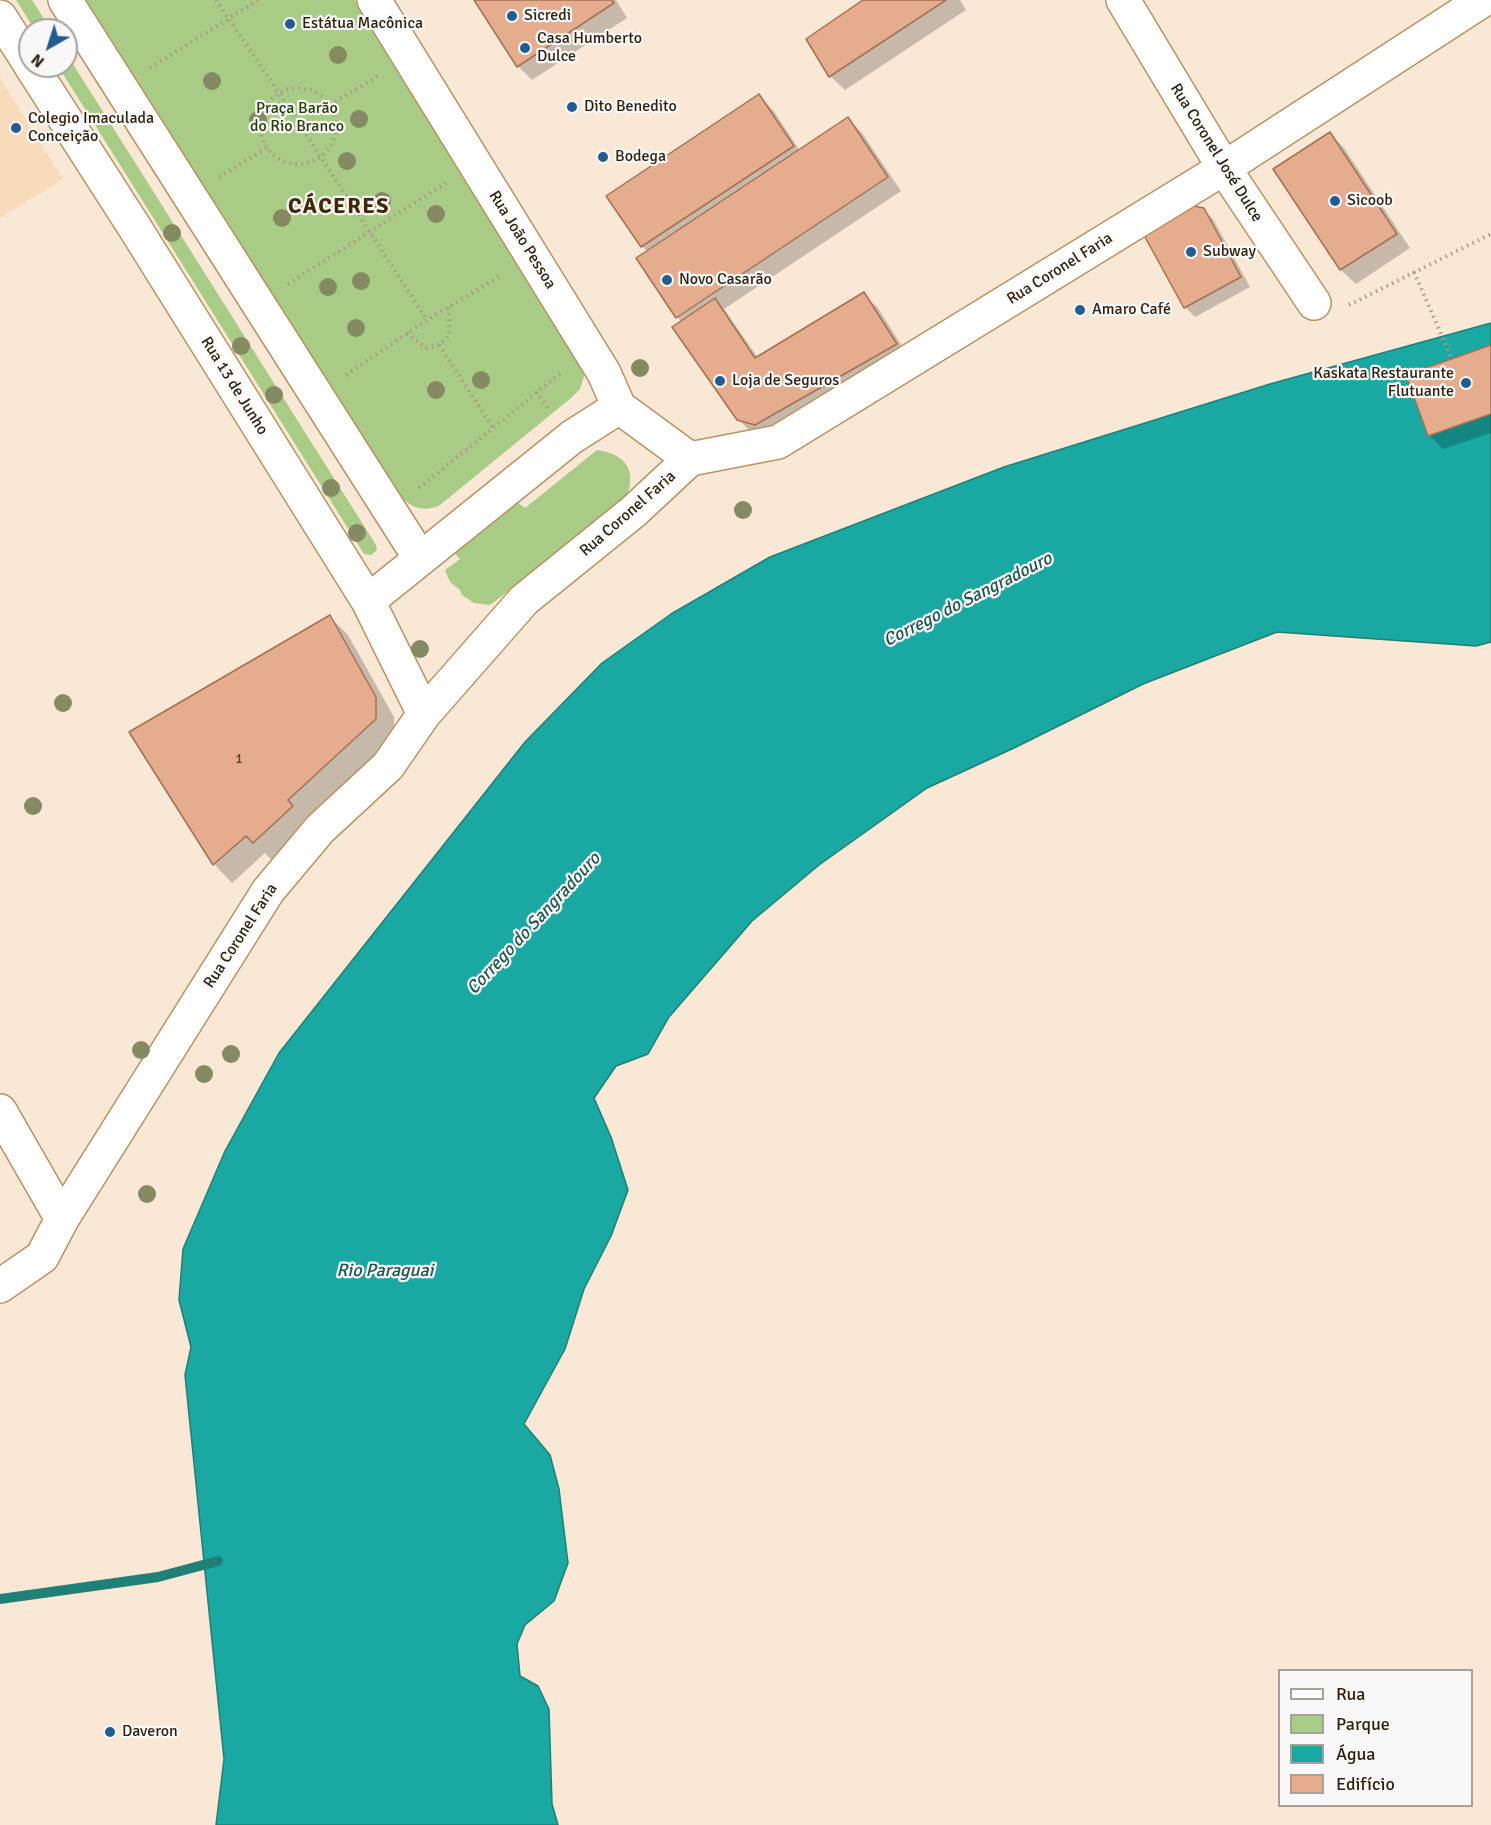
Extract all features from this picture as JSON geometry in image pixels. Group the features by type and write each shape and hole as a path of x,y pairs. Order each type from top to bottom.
{"street":[{"path":"65,0 420,558"},
{"name":"Rua João Pessoa","path":"374,0 604,373 619,407 690,459"},
{"name":"Rua Coronel José Dulce","path":"1123,0 1224,168 1314,303"},
{"name":"Rua Coronel Faria","path":"0,1286 42,1257 62,1219 268,891 320,829 388,766 424,714 524,600 633,512 690,459 777,442 1224,168 1483,0"},
{"name":"Rua 13 de Junho","path":"0,17 18,45"},
{"name":"Rua 13 de Junho","path":"39,78 368,601 424,714"},
{"path":"368,601 572,437 619,407"},
{"path":"0,1111 62,1219"}],"path":[{"path":"216,0 427,320"},
{"path":"155,78 149,68 258,0"},
{"path":"330,105 380,75"},
{"path":"301,88 322,96 330,105 337,127 335,138 321,157 313,162 292,164 282,161 267,148 262,138 261,118 271,100 279,93 301,88"},
{"path":"212,168 218,178 267,148"},
{"path":"281,275 288,285 447,182"},
{"path":"1314,303 1332,313 1491,234"},
{"path":"1414,272 1452,359"},
{"path":"351,385 346,375 427,320 505,273"},
{"path":"407,333 426,348 439,345 449,336 449,307"},
{"path":"439,345 493,428"},
{"path":"417,490 564,369"},
{"path":"536,392 552,413"}],"shaded area":[{"name":"Colegio Imaculada Conceição","path":"0,78 63,179 0,218"}],"green space":[{"path":"16,0 32,0 43,18 27,18"},
{"name":"Praça Barão do Rio Branco","path":"86,0 355,0 585,373 580,389 440,505 424,509 415,507 406,501 401,497"},
{"path":"78,72 376,545 377,550 371,555 364,554 66,78 78,78"},
{"path":"597,450 616,456 627,466 630,481 625,500 511,593 507,592 490,605 474,603 462,595 460,590 450,582 445,570 460,559 450,548 495,515 500,518 517,502 525,508"}],"water":[{"name":"Rio Paraguai","path":"1491,323 1491,642 1476,646 1277,632 1143,684 927,788 819,865 752,921 669,1017 648,1054 616,1066 594,1098 611,1137 628,1190 611,1236 584,1289 565,1349 524,1424 550,1455 559,1489 568,1563 554,1601 525,1625 517,1644 520,1676 538,1686 549,1709 552,1804 558,1825 216,1825 224,1759 185,1375 191,1347 179,1300 183,1249 225,1151 279,1053 525,742 602,663 671,614 770,557 1004,467 1270,384"}],"building":[{"name":"Casa Humberto Dulce","path":"474,0 612,0 614,3 517,67"},
{"path":"863,0 946,0 829,77 806,39"},
{"path":"759,94 794,146 641,247 606,196"},
{"path":"848,117 888,177 676,318 636,258"},
{"name":"Sicoob","path":"1330,132 1397,234 1340,270 1273,169"},
{"name":"Subway","path":"1183,204 1204,208 1241,277 1184,308 1140,228"},
{"path":"864,292 897,344 755,425 737,420 672,327 715,298 755,358"},
{"path":"1491,345 1491,414 1428,436 1406,375"},
{"path":"330,615 376,697 376,719 288,800 293,806 253,843 246,836 213,865 129,732"}],"waterway":[{"name":"Corrego do Sangradouro","path":"0,1599 158,1577 218,1561"}],"place":[{"name":"Sicredi","path":"512,16"},
{"name":"Estátua Macônica","path":"290,24"},
{"name":"Casa Humberto Dulce","path":"525,48"},
{"name":"Dito Benedito","path":"572,107"},
{"name":"Colegio Imaculada Conceição","path":"16,128"},
{"name":"Bodega","path":"603,157"},
{"name":"Sicoob","path":"1335,201"},
{"name":"Subway","path":"1191,252"},
{"name":"Novo Casarão","path":"667,280"},
{"name":"Amaro Café","path":"1080,310"},
{"name":"Loja de Seguros","path":"720,381"},
{"name":"Kaskata Restaurante Flutuante","path":"1466,383"},
{"name":"Daveron","path":"110,1732"}],"district":[{"name":"CÁCERES","path":"339,207"}]}
